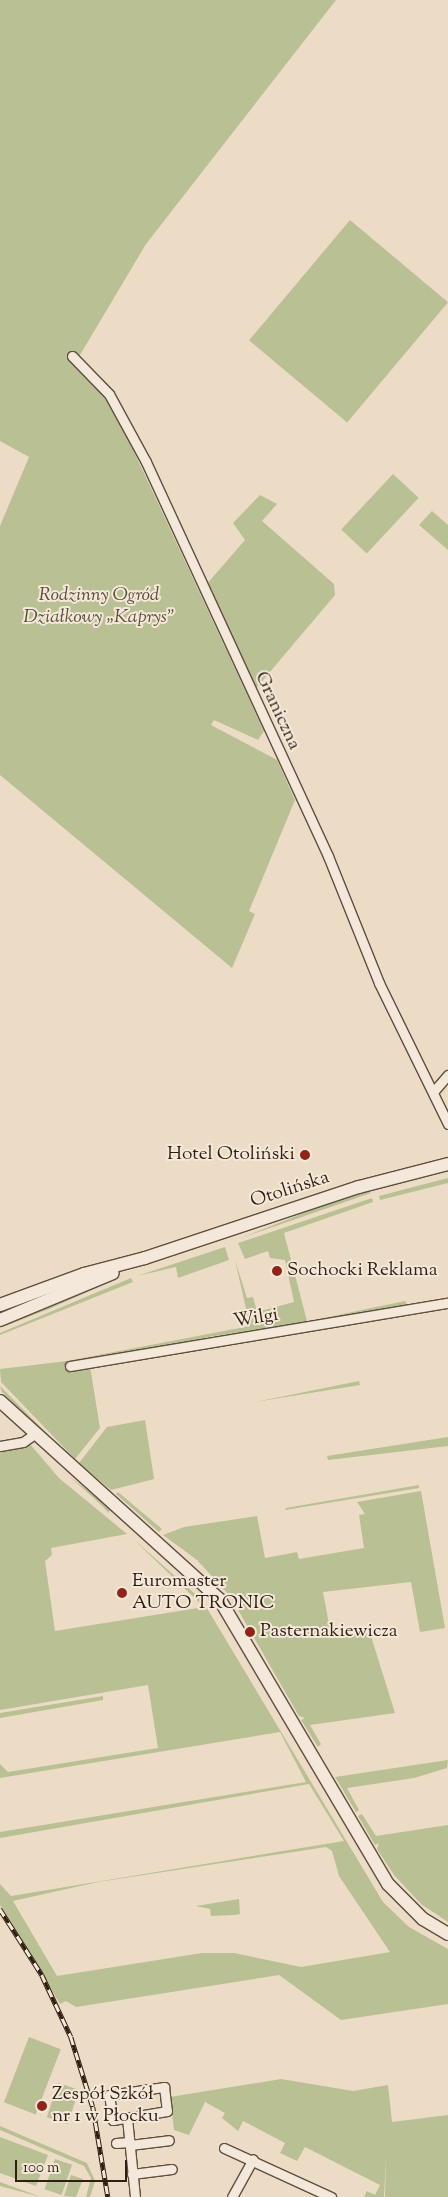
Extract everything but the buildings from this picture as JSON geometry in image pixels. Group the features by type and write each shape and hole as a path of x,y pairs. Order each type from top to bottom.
{"street":[{"name":"Graniczna","path":"72,356 109,394 146,462 328,856 379,983 448,1124"},
{"path":"433,1092 448,1076"},
{"name":"Otolińska","path":"0,1305 84,1274 145,1258 359,1187 448,1164"},
{"name":"Otolińska","path":"0,1320 145,1258"},
{"name":"Wilgi","path":"70,1366 448,1303"},
{"path":"0,1401 220,1600 388,1884 423,1919 448,1934"},
{"path":"0,1446 22,1442 36,1433"},
{"path":"164,2087 168,2111 127,2118 113,2120 109,2095 164,2087"},
{"path":"127,2118 135,2197"},
{"path":"116,2143 130,2144 169,2140"},
{"path":"224,2148 252,2159 331,2197"},
{"path":"232,2197 252,2159"},
{"path":"132,2174 172,2169"}],"green space":[{"name":"Rodzinny Ogród Działkowy „Kaprys”","path":"0,0 336,0 146,244 80,355 70,360 97,386 123,428 264,731 258,740 214,720 211,725 277,760 295,800 249,911 255,914 232,968 0,775 0,526 29,457 0,441"},
{"path":"350,220 448,302 347,423 249,340"},
{"path":"393,474 419,498 367,553 341,530"},
{"path":"260,495 277,504 262,521 334,584 335,595 253,692 206,585 245,540 233,523"},
{"path":"432,511 448,525 448,550 419,525"},
{"path":"448,1178 448,1183 380,1200 379,1196"},
{"path":"367,1191 371,1193 238,1239 334,1201"},
{"path":"372,1198 373,1202 284,1233 307,1321 208,1337 90,1366 100,1428 75,1459 1,1382 0,1369 67,1361 250,1326 235,1260 247,1298 253,1297 257,1312 294,1302 285,1260 270,1258 268,1251 245,1259 238,1243"},
{"path":"225,1247 229,1260 178,1278 176,1267 137,1276"},
{"path":"128,1274 49,1309 0,1328 0,1325"},
{"path":"131,1278 133,1282 0,1335 0,1333"},
{"path":"405,1301 408,1307 314,1320"},
{"path":"359,1381 360,1385 255,1402 290,1395"},
{"path":"0,1386 74,1461 2,1392"},
{"path":"145,1420 154,1479 111,1490 79,1463 107,1427"},
{"path":"448,1437 448,1446 328,1460 327,1456"},
{"path":"29,1443 59,1478 127,1534 51,1548 52,1555 45,1561 55,1631 204,1607 132,1538 202,1600 383,1902 409,1927 448,1949 448,2004 341,2020 279,1975 76,2007 66,2001 60,2004 0,1905 0,1884 11,1896 344,1841 309,1784 0,1838 0,1832 306,1782 280,1732 0,1778 0,1764 8,1772 158,1748 148,1685 0,1710 0,1449","holes":["326,1847 332,1851 339,1876 390,1952 301,1967 234,1953 202,1953 57,1976 13,1901 98,1882"]},
{"path":"68,1475 110,1508 109,1513 98,1502"},
{"path":"419,1485 419,1488 285,1510 286,1508"},
{"path":"421,1491 445,1628 420,1632 411,1582 323,1592 331,1635 370,1633 395,1713 310,1725 321,1744 318,1747 301,1720 305,1718 299,1716 230,1596 197,1560 163,1535 184,1527 257,1516 265,1558 297,1552 299,1559 364,1548 359,1515 365,1514 357,1502"},
{"path":"118,1492 162,1529 159,1532 116,1494"},
{"path":"103,1696 103,1700 0,1718 0,1713"},
{"path":"448,1760 447,1768 414,1778 347,1788 359,1810 356,1812 335,1777"},
{"path":"362,1814 376,1836 448,1825 448,1922 421,1904 394,1875 377,1849 379,1843 375,1845 358,1816"},
{"path":"239,1899 240,1914 235,1915 211,1916 210,1909 196,1906"},
{"path":"29,2037 61,2049 36,2115 4,2102"},
{"path":"281,2079 353,2091 388,2085 392,2122 448,2115 448,2197 385,2197 386,2156 384,2197 364,2197 367,2191 375,2195 380,2185 305,2147 297,2161 280,2153 285,2143 243,2121 238,2131 222,2118 225,2113 205,2102 189,2135 174,2130 170,2097"},
{"path":"58,2083 79,2090 68,2124 47,2117"},
{"path":"0,2126 87,2163 95,2181 90,2197 86,2197 91,2178 84,2166 0,2130"},
{"path":"0,2137 48,2155 36,2186 0,2173"},
{"path":"55,2159 72,2165 62,2195 45,2189"},
{"path":"71,2175 83,2179 76,2197 64,2196"},
{"path":"0,2182 41,2197 0,2186"}],"railway":[{"path":"0,1909 42,1975 71,2037 93,2107 108,2197"}],"place":[{"name":"Hotel Otoliński","path":"305,1155"},
{"name":"Sochocki Reklama","path":"277,1271"},
{"name":"Euromaster AUTO TRONIC","path":"122,1593"},
{"name":"Pasternakiewicza","path":"250,1632"},
{"name":"Zespół Szkół nr 1 w Płocku","path":"42,2106"}]}
